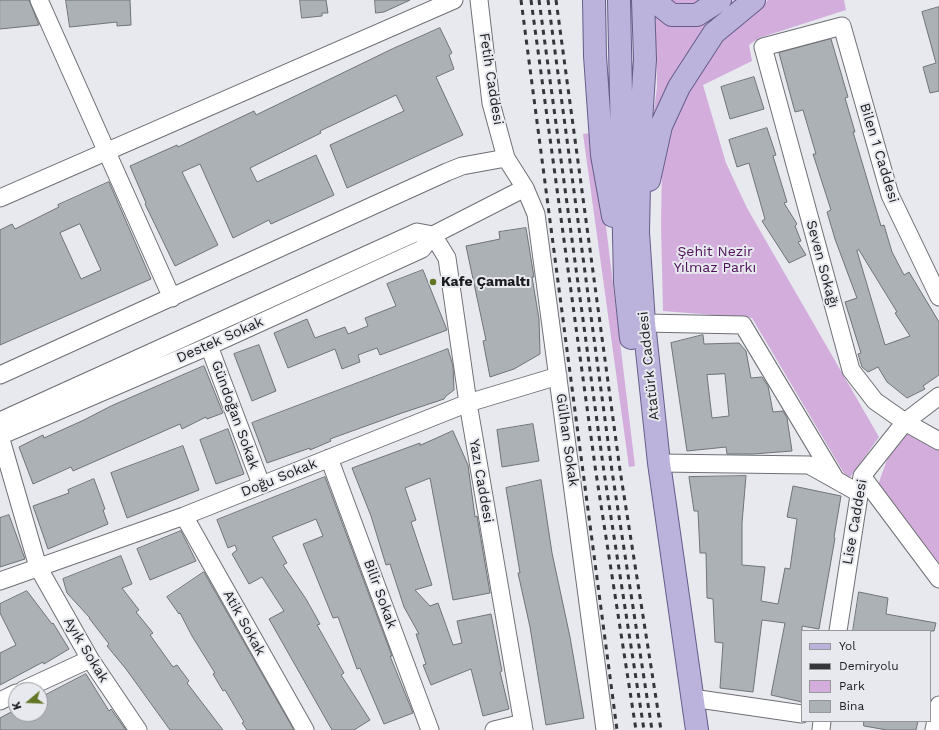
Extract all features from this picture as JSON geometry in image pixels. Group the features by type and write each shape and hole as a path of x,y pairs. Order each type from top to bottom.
{"main road":[{"path":"594,0 595,56 602,155 625,282"},
{"name":"Atatürk Caddesi","path":"619,0 625,282 660,575 683,730"},
{"name":"Atatürk Caddesi","path":"643,0 645,58 640,138 638,232 644,323 659,463 697,730"},
{"path":"653,0 672,15 697,15 720,0"},
{"path":"638,232 661,126 679,87 714,33 754,0"}],"street":[{"path":"39,0 172,298"},
{"path":"0,198 454,0"},
{"name":"Fetih Caddesi","path":"479,0 491,104 506,158"},
{"name":"Seven Sokağı","path":"842,26 763,47 851,370 875,400 905,422 939,441"},
{"name":"Bilen 1 Caddesi","path":"842,26 890,195 939,297"},
{"path":"0,375 447,172 462,166 506,158"},
{"name":"Gülhan Sokak","path":"506,158 525,188 536,214 605,730"},
{"name":"Destek Sokak","path":"0,436 209,346 422,249 432,235 525,188"},
{"name":"Destek Sokak","path":"0,421 417,232 432,235"},
{"name":"Yazı Caddesi","path":"432,235 446,258 468,403 523,727"},
{"path":"644,323 743,325 836,480"},
{"name":"Gündoğan Sokak","path":"209,346 261,484"},
{"name":"Doğu Sokak","path":"0,581 184,516 261,484 468,403 558,376"},
{"name":"Lise Caddesi","path":"838,630 858,493 862,476 905,422 939,396"},
{"name":"Ayık Sokak","path":"0,436 38,568 90,659 138,730"},
{"name":"Bilir Sokak","path":"329,458 430,730"},
{"path":"659,463 809,465 858,493"},
{"path":"862,476 939,579"},
{"name":"Atik Sokak","path":"184,516 304,730"},
{"path":"40,682 90,659"},
{"path":"692,698 801,714"},
{"path":"934,730 939,705"},
{"path":"494,730 523,727"}],"green space":[{"path":"665,0 708,0 705,2 676,7"},
{"path":"734,0 737,0 650,140 657,87 656,44 651,24 651,1 704,22"},
{"name":"Şehit Nezir Yılmaz Parkı","path":"768,0 844,0 846,10 759,38 749,45 752,61 703,85 726,163 747,208 879,437 848,480 752,318 663,311 661,224 662,164 677,112 688,88 693,87 692,83 707,57 734,29"},
{"path":"591,133 598,160 635,466 629,467 583,134"},
{"path":"907,433 923,435 939,447 939,567 878,485 894,440"}],"building":[{"path":"0,0 29,0 39,25 0,29"},
{"path":"66,0 130,0 131,25 117,26 117,22 70,27"},
{"path":"300,0 326,0 328,13 322,13 322,16 302,18"},
{"path":"375,0 410,0 384,12 376,13"},
{"path":"939,7 939,91 930,93 923,67 936,63 922,12"},
{"path":"440,28 452,53 449,55 454,69 436,77 463,135 347,188 330,145 404,111 396,95 320,131 321,133 250,168 257,182 316,155 334,195 271,224 269,220 233,238 200,164 182,172 218,245 175,266 145,204 146,203 130,166 177,145 178,147 254,111 256,115 392,49"},
{"path":"831,39 848,97 845,98 855,132 853,132 881,226 884,225 892,252 904,275 909,272 939,322 939,375 923,386 925,389 907,398 887,382 878,367 868,372 862,367 858,354 861,353 845,302 857,298 835,239 827,212 831,210 813,154 816,154 803,110 795,112 779,53","holes":["859,250 897,312 895,313 910,336 885,345 857,251"]},
{"path":"754,77 764,109 730,119 721,87"},
{"path":"767,128 776,155 773,156 787,202 784,203 797,224 795,226 801,241 798,242 806,255 789,263 762,221 765,219 749,163 737,167 729,140"},
{"path":"109,182 151,279 0,345 0,230 12,224 15,229 59,207 58,205","holes":["80,224 101,270 81,279 60,233"]},
{"path":"526,228 539,319 540,354 514,369 490,377 483,341 486,340 466,246 500,239 499,232"},
{"path":"423,270 447,330 380,355 377,348 358,355 360,362 342,369 335,349 288,368 274,333 307,319 315,338 345,327 348,334 368,326 365,318 396,306 387,284"},
{"path":"703,335 704,344 739,343 746,351 751,378 762,377 768,386 773,412 783,411 787,418 792,451 727,454 726,447 687,451 671,343","holes":["725,374 729,416 712,418 707,375"]},
{"path":"259,345 276,391 252,401 234,354"},
{"path":"448,349 453,366 454,390 444,399 330,439 331,441 310,450 310,448 267,463 252,423"},
{"path":"204,366 223,413 207,419 206,417 182,429 180,424 73,471 71,467 33,484 19,447 43,435 44,438 111,406"},
{"path":"533,424 539,461 502,467 497,430"},
{"path":"228,429 244,474 216,484 200,440"},
{"path":"453,431 468,465 475,517 477,516 490,593 453,600 430,478 405,488 416,520 411,522 432,585 415,590 430,606 438,603 453,645 462,643 457,621 491,614 502,671 500,672 509,709 483,716 471,669 431,685 423,665 426,664 416,634 419,634 404,607 390,564 386,565 371,516 352,468 420,443 420,445"},
{"path":"183,446 199,490 127,518 111,473"},
{"path":"746,476 742,523 742,565 765,567 761,601 778,604 785,568 790,569 797,519 787,517 793,486 841,496 819,629 802,626 801,630 801,702 771,695 785,623 762,620 753,692 720,688 723,643 715,642 713,599 707,598 706,553 700,553 698,511 694,511 689,477"},
{"path":"325,477 392,656 390,656 413,713 384,724 360,668 357,669 338,617 333,618 303,544 323,536 316,519 272,537 287,563 283,565 306,599 320,624 317,625 344,673 341,675 370,720 354,730 332,730 269,619 284,611 262,577 249,584 232,554 237,550 235,545 228,548 217,520"},
{"path":"94,479 105,509 103,510 108,524 48,549 33,506 69,493 68,490"},
{"path":"541,480 552,553 570,637 584,718 546,725 530,627 518,573 520,573 506,488"},
{"path":"9,515 25,559 0,567 0,518"},
{"path":"181,531 196,561 150,580 137,549"},
{"path":"121,556 132,584 122,588 139,610 136,612 153,633 150,635 173,667 177,665 189,681 187,683 223,730 170,730 126,669 107,646 109,644 90,618 67,593 63,579"},
{"path":"204,572 294,730 247,730 242,723 244,722 225,690 223,691 213,674 215,673 192,636 180,613 179,614 167,597"},
{"path":"27,591 52,624 53,623 69,649 44,664 43,662 0,685 0,653 16,645 0,613 0,604"},
{"path":"859,592 888,598 886,614 936,623 934,631 853,630"},
{"path":"86,674 109,711 111,709 126,730 0,730 0,718 8,714 8,722 48,722 48,694"},
{"path":"864,722 918,722 916,730 887,730 864,726"}],"railway":[{"path":"521,0 617,730"},
{"path":"531,0 596,473 636,730"},
{"path":"539,0 604,472 644,730"},
{"path":"548,0 612,471 652,730"},
{"path":"556,0 620,470 661,730"}],"place":[{"name":"Kafe Çamaltı","path":"433,282"}]}
